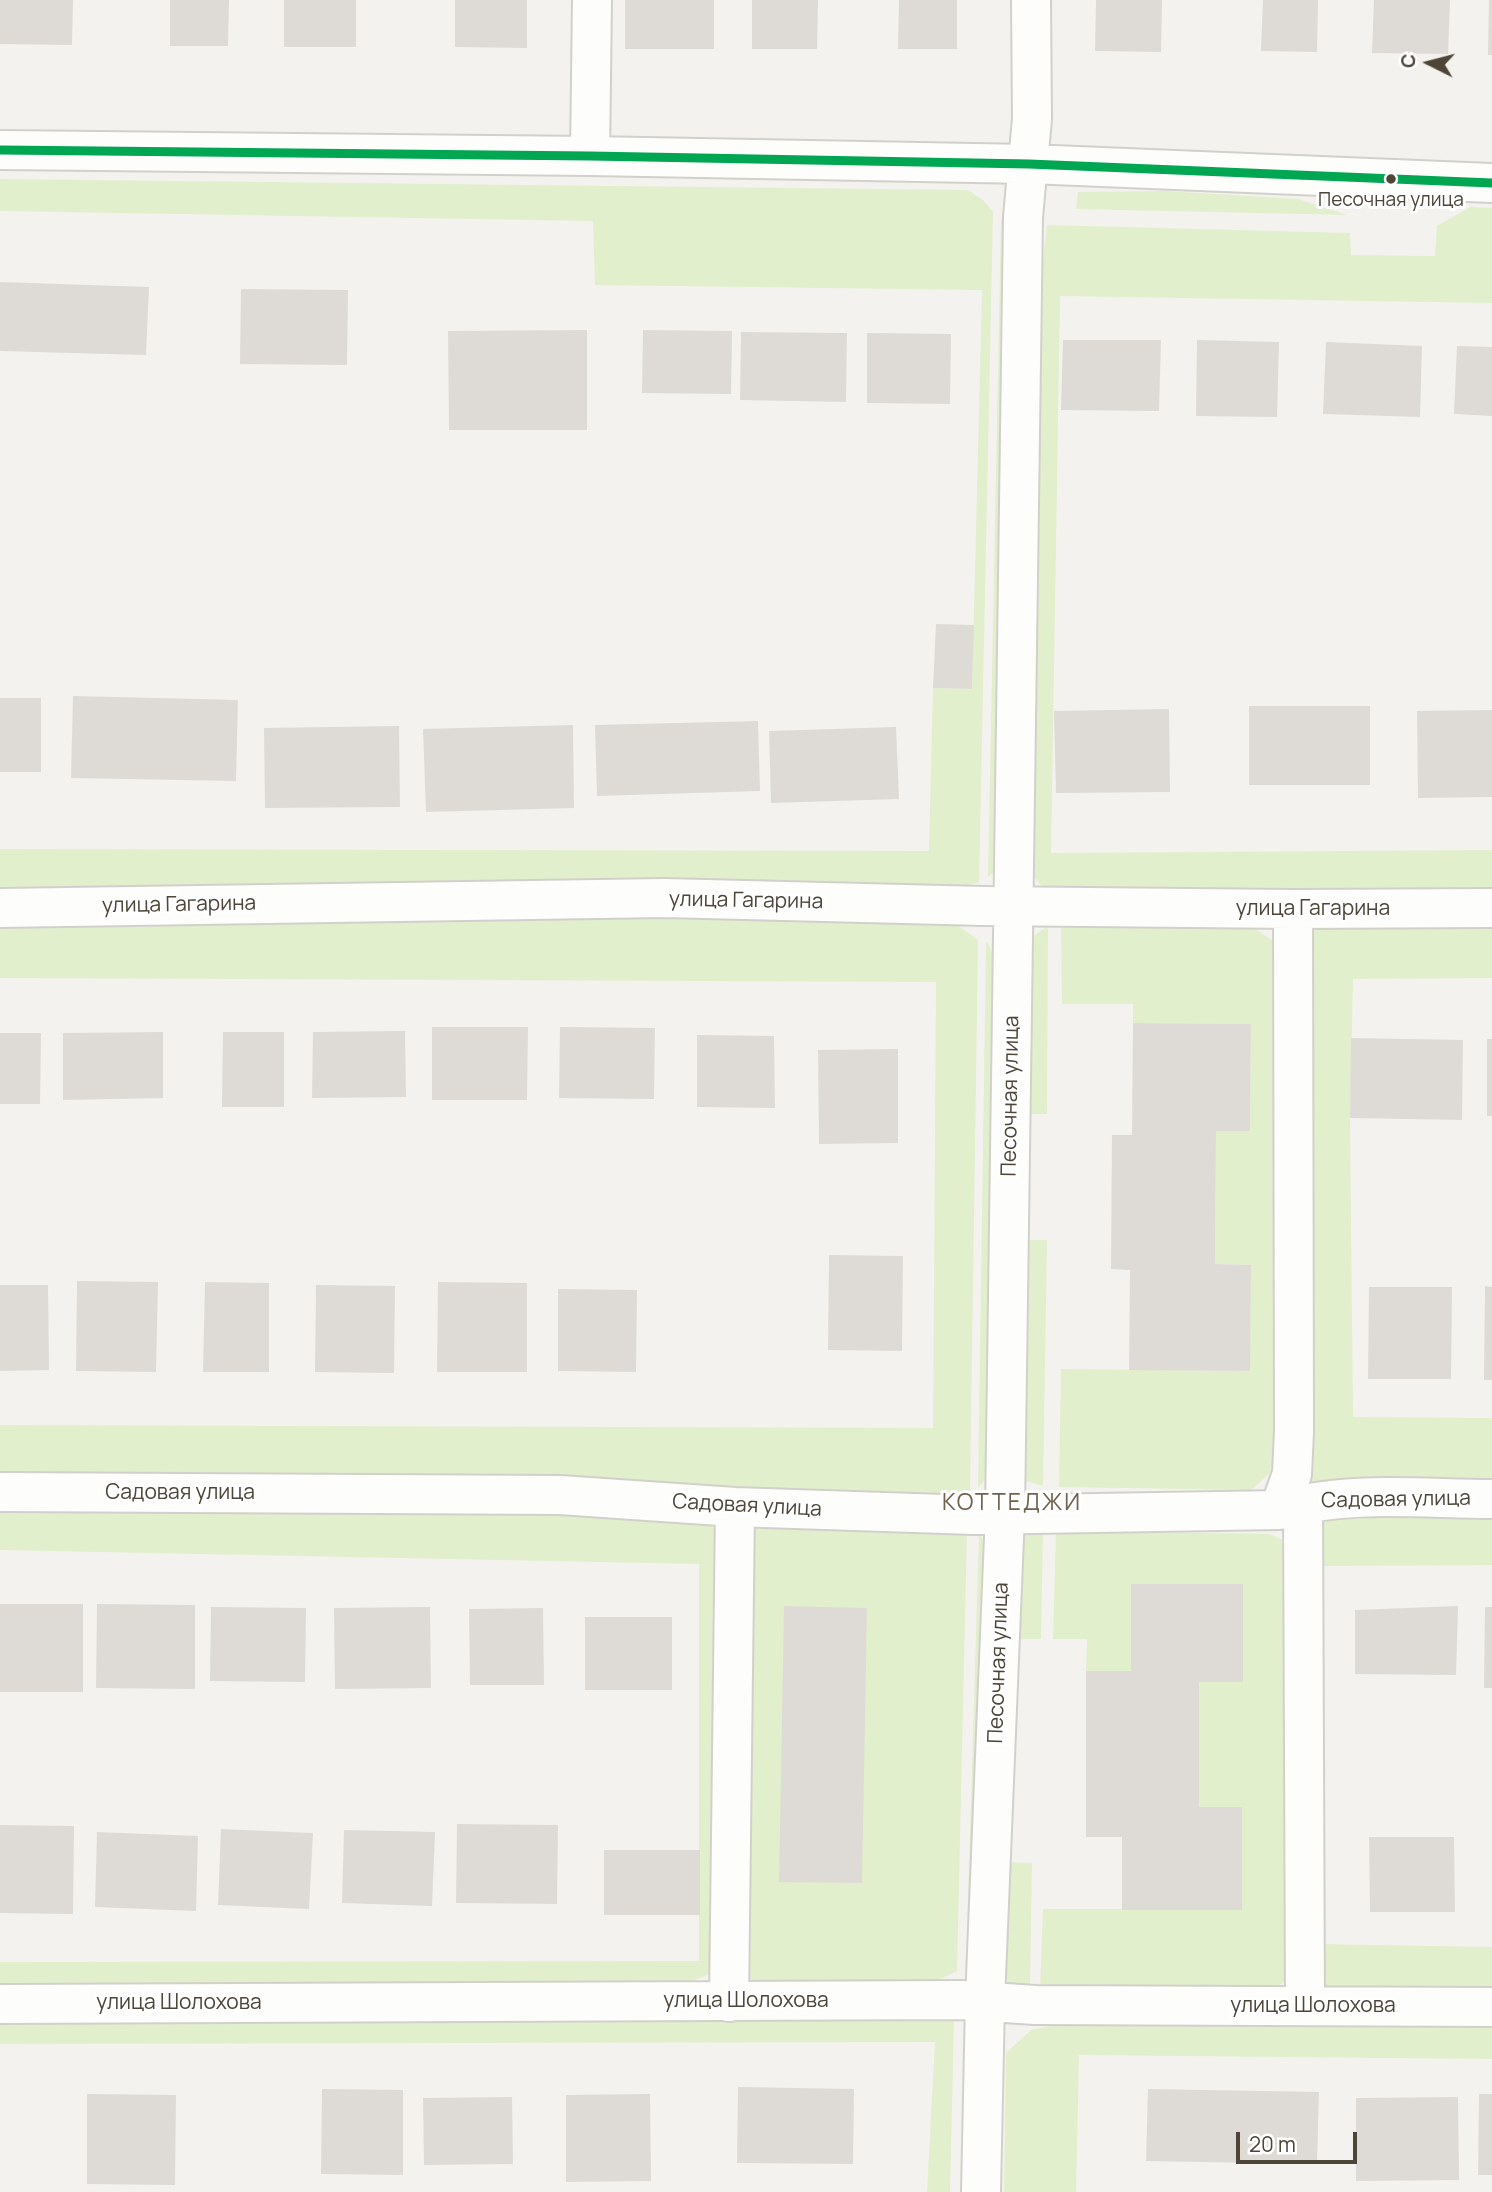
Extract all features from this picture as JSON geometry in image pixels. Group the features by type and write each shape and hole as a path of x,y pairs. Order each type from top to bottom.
{"street":[{"path":"590,156 592,0"},
{"name":"Песочная улица","path":"981,2192 985,2001 1004,1514 1023,216 1032,119 1031,0"},
{"path":"0,150 1029,164 1492,183"},
{"name":"улица Гагарина","path":"0,908 665,898 1013,906 1492,908"},
{"path":"1293,909 1294,1431 1291,1506 1305,2006"},
{"name":"Садовая улица","path":"0,1492 560,1495 735,1507 974,1515 1291,1506 1335,1498 1492,1499"},
{"path":"729,2002 735,1507"},
{"name":"улица Шолохова","path":"0,2004 985,2001 1035,2005 1492,2007"}],"green space":[{"path":"0,179 968,190 983,200 993,212 979,882 959,888 0,891 0,849 929,851 933,688 972,689 982,290 595,285 593,221 0,211"},
{"path":"1165,191 1298,199 1347,215 1076,209 1078,192"},
{"path":"1470,207 1492,208 1492,303 1060,296 1051,853 1492,850 1492,888 1044,888 1030,873 1043,262 1047,225 1350,233 1351,255 1435,256 1437,226"},
{"path":"1001,220 1009,221 997,869 988,877"},
{"path":"673,916 952,921 978,940 970,1492 952,1499 0,1478 0,1425 933,1428 936,982 0,978 0,926"},
{"path":"1249,925 1272,940 1282,964 1276,1468 1251,1490 1059,1487 1061,1369 1249,1371 1251,1265 1215,1264 1216,1131 1250,1131 1251,1024 1133,1023 1133,1004 1062,1004 1061,927"},
{"path":"1492,925 1492,978 1353,979 1350,1118 1353,1417 1492,1418 1492,1485 1304,1487 1309,927"},
{"path":"1048,926 1047,1114 1030,1114 1032,937"},
{"path":"986,941 996,957 987,1477 978,1488"},
{"path":"1029,1240 1047,1240 1043,1486 1024,1480"},
{"path":"0,1505 708,1515 724,1532 715,1972 682,1985 0,1990 0,1962 699,1961 699,1564 0,1550"},
{"path":"1343,1509 1492,1509 1492,1565 1316,1566 1318,1522"},
{"path":"761,1523 967,1529 957,1971 938,1980 753,1981 744,1967 749,1532"},
{"path":"1043,1531 1041,1639 1015,1639 1019,1533"},
{"path":"1056,1531 1270,1534 1287,1542 1287,1972 1285,1981 1276,1988 1040,1990 1043,1909 1242,1909 1199,1807 1199,1682 1243,1682 1243,1585 1131,1585 1131,1671 1086,1671 1087,1639 1053,1639"},
{"path":"979,1534 986,1543 974,1958 966,1967"},
{"path":"1010,1862 1032,1863 1030,1988 1012,1986 1005,1978"},
{"path":"1317,1944 1492,1947 1492,1992 1315,1990"},
{"path":"0,2018 954,2019 950,2192 927,2192 935,2042 0,2044"},
{"path":"1065,2023 1492,2024 1492,2059 1079,2055 1076,2192 1004,2192 1006,2053 1031,2030"}],"building":[{"path":"0,0 73,0 72,45 0,44"},
{"path":"170,0 229,0 228,46 170,46"},
{"path":"284,0 356,0 356,47 284,47"},
{"path":"455,0 527,0 527,48 455,47"},
{"path":"625,0 714,0 714,49 625,49"},
{"path":"752,0 818,0 817,49 752,49"},
{"path":"899,0 957,0 957,49 898,49"},
{"path":"1096,0 1162,0 1161,52 1095,51"},
{"path":"1263,0 1318,0 1317,52 1261,51"},
{"path":"1374,0 1450,0 1448,54 1372,53"},
{"path":"1489,0 1492,0 1492,55 1488,55"},
{"path":"0,282 149,287 146,355 0,351"},
{"path":"241,289 348,290 347,365 240,364"},
{"path":"587,330 587,430 449,430 448,331"},
{"path":"643,330 732,331 731,394 642,393"},
{"path":"741,332 847,333 846,402 740,400"},
{"path":"867,333 951,334 950,404 867,403"},
{"path":"1063,340 1161,340 1159,411 1061,410"},
{"path":"1197,340 1279,342 1277,417 1196,416"},
{"path":"1326,342 1422,346 1420,417 1323,414"},
{"path":"1457,346 1492,347 1492,416 1454,414"},
{"path":"936,624 974,625 972,689 933,688"},
{"path":"73,696 238,700 236,781 71,778"},
{"path":"0,698 41,698 41,772 0,772"},
{"path":"1249,706 1370,706 1370,785 1249,785"},
{"path":"1169,709 1170,792 1056,793 1054,711"},
{"path":"1492,710 1492,797 1418,798 1417,711"},
{"path":"758,721 760,791 597,796 595,725"},
{"path":"573,725 574,808 426,812 423,729"},
{"path":"399,726 400,807 265,808 264,728"},
{"path":"896,727 899,799 771,803 769,731"},
{"path":"1133,1023 1251,1024 1250,1131 1216,1131 1215,1264 1251,1265 1250,1371 1129,1370 1130,1270 1111,1269 1112,1135 1132,1135"},
{"path":"432,1027 528,1027 527,1100 432,1100"},
{"path":"560,1027 655,1028 654,1099 559,1098"},
{"path":"405,1031 406,1097 312,1098 313,1032"},
{"path":"163,1032 163,1098 63,1100 63,1033"},
{"path":"223,1032 284,1032 284,1107 222,1107"},
{"path":"0,1033 41,1033 40,1104 0,1104"},
{"path":"697,1035 774,1036 775,1108 697,1107"},
{"path":"1351,1038 1463,1040 1462,1120 1350,1118"},
{"path":"1487,1039 1492,1039 1492,1116 1487,1116"},
{"path":"898,1049 898,1143 819,1144 818,1050"},
{"path":"829,1255 903,1256 902,1351 828,1350"},
{"path":"77,1281 158,1282 156,1372 76,1371"},
{"path":"205,1282 269,1283 269,1372 203,1372"},
{"path":"438,1282 527,1283 527,1372 437,1372"},
{"path":"0,1285 48,1285 49,1370 0,1371"},
{"path":"316,1285 395,1286 394,1373 315,1372"},
{"path":"1485,1286 1492,1287 1492,1380 1484,1380"},
{"path":"1369,1287 1452,1287 1451,1379 1368,1379"},
{"path":"558,1289 637,1290 636,1372 558,1371"},
{"path":"1131,1584 1243,1584 1243,1682 1199,1682 1199,1807 1242,1807 1242,1910 1122,1910 1122,1837 1086,1837 1086,1671 1131,1671"},
{"path":"0,1604 83,1604 83,1692 0,1692"},
{"path":"97,1604 195,1605 195,1689 96,1688"},
{"path":"784,1606 867,1608 862,1883 779,1882"},
{"path":"1458,1606 1456,1675 1355,1674 1355,1610"},
{"path":"211,1607 306,1608 305,1682 210,1681"},
{"path":"430,1607 431,1688 335,1689 334,1608"},
{"path":"1485,1607 1492,1607 1492,1688 1484,1688"},
{"path":"543,1608 544,1685 470,1685 469,1609"},
{"path":"585,1617 672,1617 672,1690 585,1690"},
{"path":"457,1824 558,1825 557,1904 456,1903"},
{"path":"0,1825 74,1826 73,1914 0,1913"},
{"path":"221,1829 313,1833 309,1909 218,1905"},
{"path":"344,1830 435,1832 432,1906 342,1903"},
{"path":"97,1832 198,1836 196,1911 95,1907"},
{"path":"1369,1837 1454,1837 1455,1912 1370,1912"},
{"path":"604,1850 700,1850 700,1915 604,1915"},
{"path":"738,2087 854,2089 853,2164 737,2163"},
{"path":"322,2089 403,2090 403,2175 321,2174"},
{"path":"1148,2089 1319,2092 1317,2164 1146,2161"},
{"path":"87,2094 176,2095 175,2185 87,2184"},
{"path":"650,2094 651,2181 566,2182 566,2095"},
{"path":"1479,2094 1492,2094 1492,2175 1478,2175"},
{"path":"512,2097 513,2164 424,2165 423,2098"},
{"path":"1458,2097 1459,2180 1356,2181 1356,2098"}],"transit line":[{"path":"0,150 1029,164 1492,183"}],"place":[{"name":"Песочная улица","path":"1391,179"}],"district":[{"name":"КОТТЕДЖИ","path":"1012,1504"}]}
